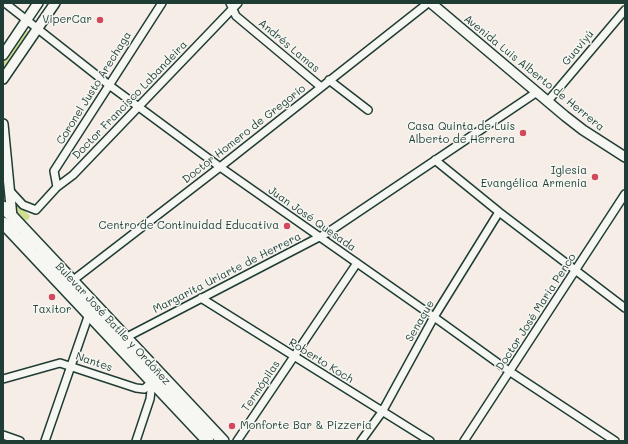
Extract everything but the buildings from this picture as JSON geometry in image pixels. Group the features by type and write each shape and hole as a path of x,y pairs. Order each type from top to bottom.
{"main road":[{"path":"3,55 38,3"},
{"path":"3,79 55,3"},
{"name":"Avenida Luis Alberto de Herrera","path":"430,3 583,130 625,157"},
{"path":"3,124 10,192 6,222"},
{"name":"Bulevar José Batlle y Ordóñez","path":"3,207 6,222 89,314 208,441"},
{"name":"Bulevar José Batlle y Ordóñez","path":"6,222 72,281 222,441"}],"street":[{"name":"Juan José Quesada","path":"5,3 109,85 220,167 509,371 615,441"},
{"name":"Coronel Justo Arechaga","path":"57,187 54,171 162,3"},
{"name":"Doctor Homero de Gregorio","path":"72,281 430,3"},
{"name":"Andrés Lamas","path":"234,5 236,16 321,87"},
{"name":"Doctor Francisco Labandeira","path":"10,192 23,205 36,210 57,187 73,175 139,107 234,5"},
{"name":"Guaviyú","path":"548,101 625,10"},
{"name":"Andrés Lamas","path":"329,80 368,110"},
{"name":"Margarita Uriarte de Herrera","path":"125,338 320,237 537,92"},
{"path":"435,160 499,212 625,308"},
{"name":"Doctor José María Penco","path":"464,441 625,194"},
{"name":"Senaque","path":"361,441 382,412 434,317 499,212"},
{"name":"Termópilas","path":"237,441 357,264"},
{"name":"Roberto Koch","path":"201,298 430,441"},
{"path":"45,441 70,365 93,303"},
{"name":"Nantes","path":"3,379 60,363 140,389 144,389 152,382"},
{"path":"136,441 150,399 152,382"},
{"path":"3,435 20,441"}],"green space":[{"path":"25,31 28,31 29,34 3,73 3,63"},
{"path":"15,201 30,216 28,220 22,221 19,217 14,207"}],"place":[{"name":"ViperCar","path":"100,20"},
{"name":"Casa Quinta de Luis Alberto de Herrera","path":"523,133"},
{"name":"Iglesia Evangélica Armenia","path":"595,177"},
{"name":"Centro de Continuidad Educativa","path":"287,226"},
{"name":"Taxitor","path":"52,297"},
{"name":"Monforte Bar & Pizzeria","path":"232,426"}]}
